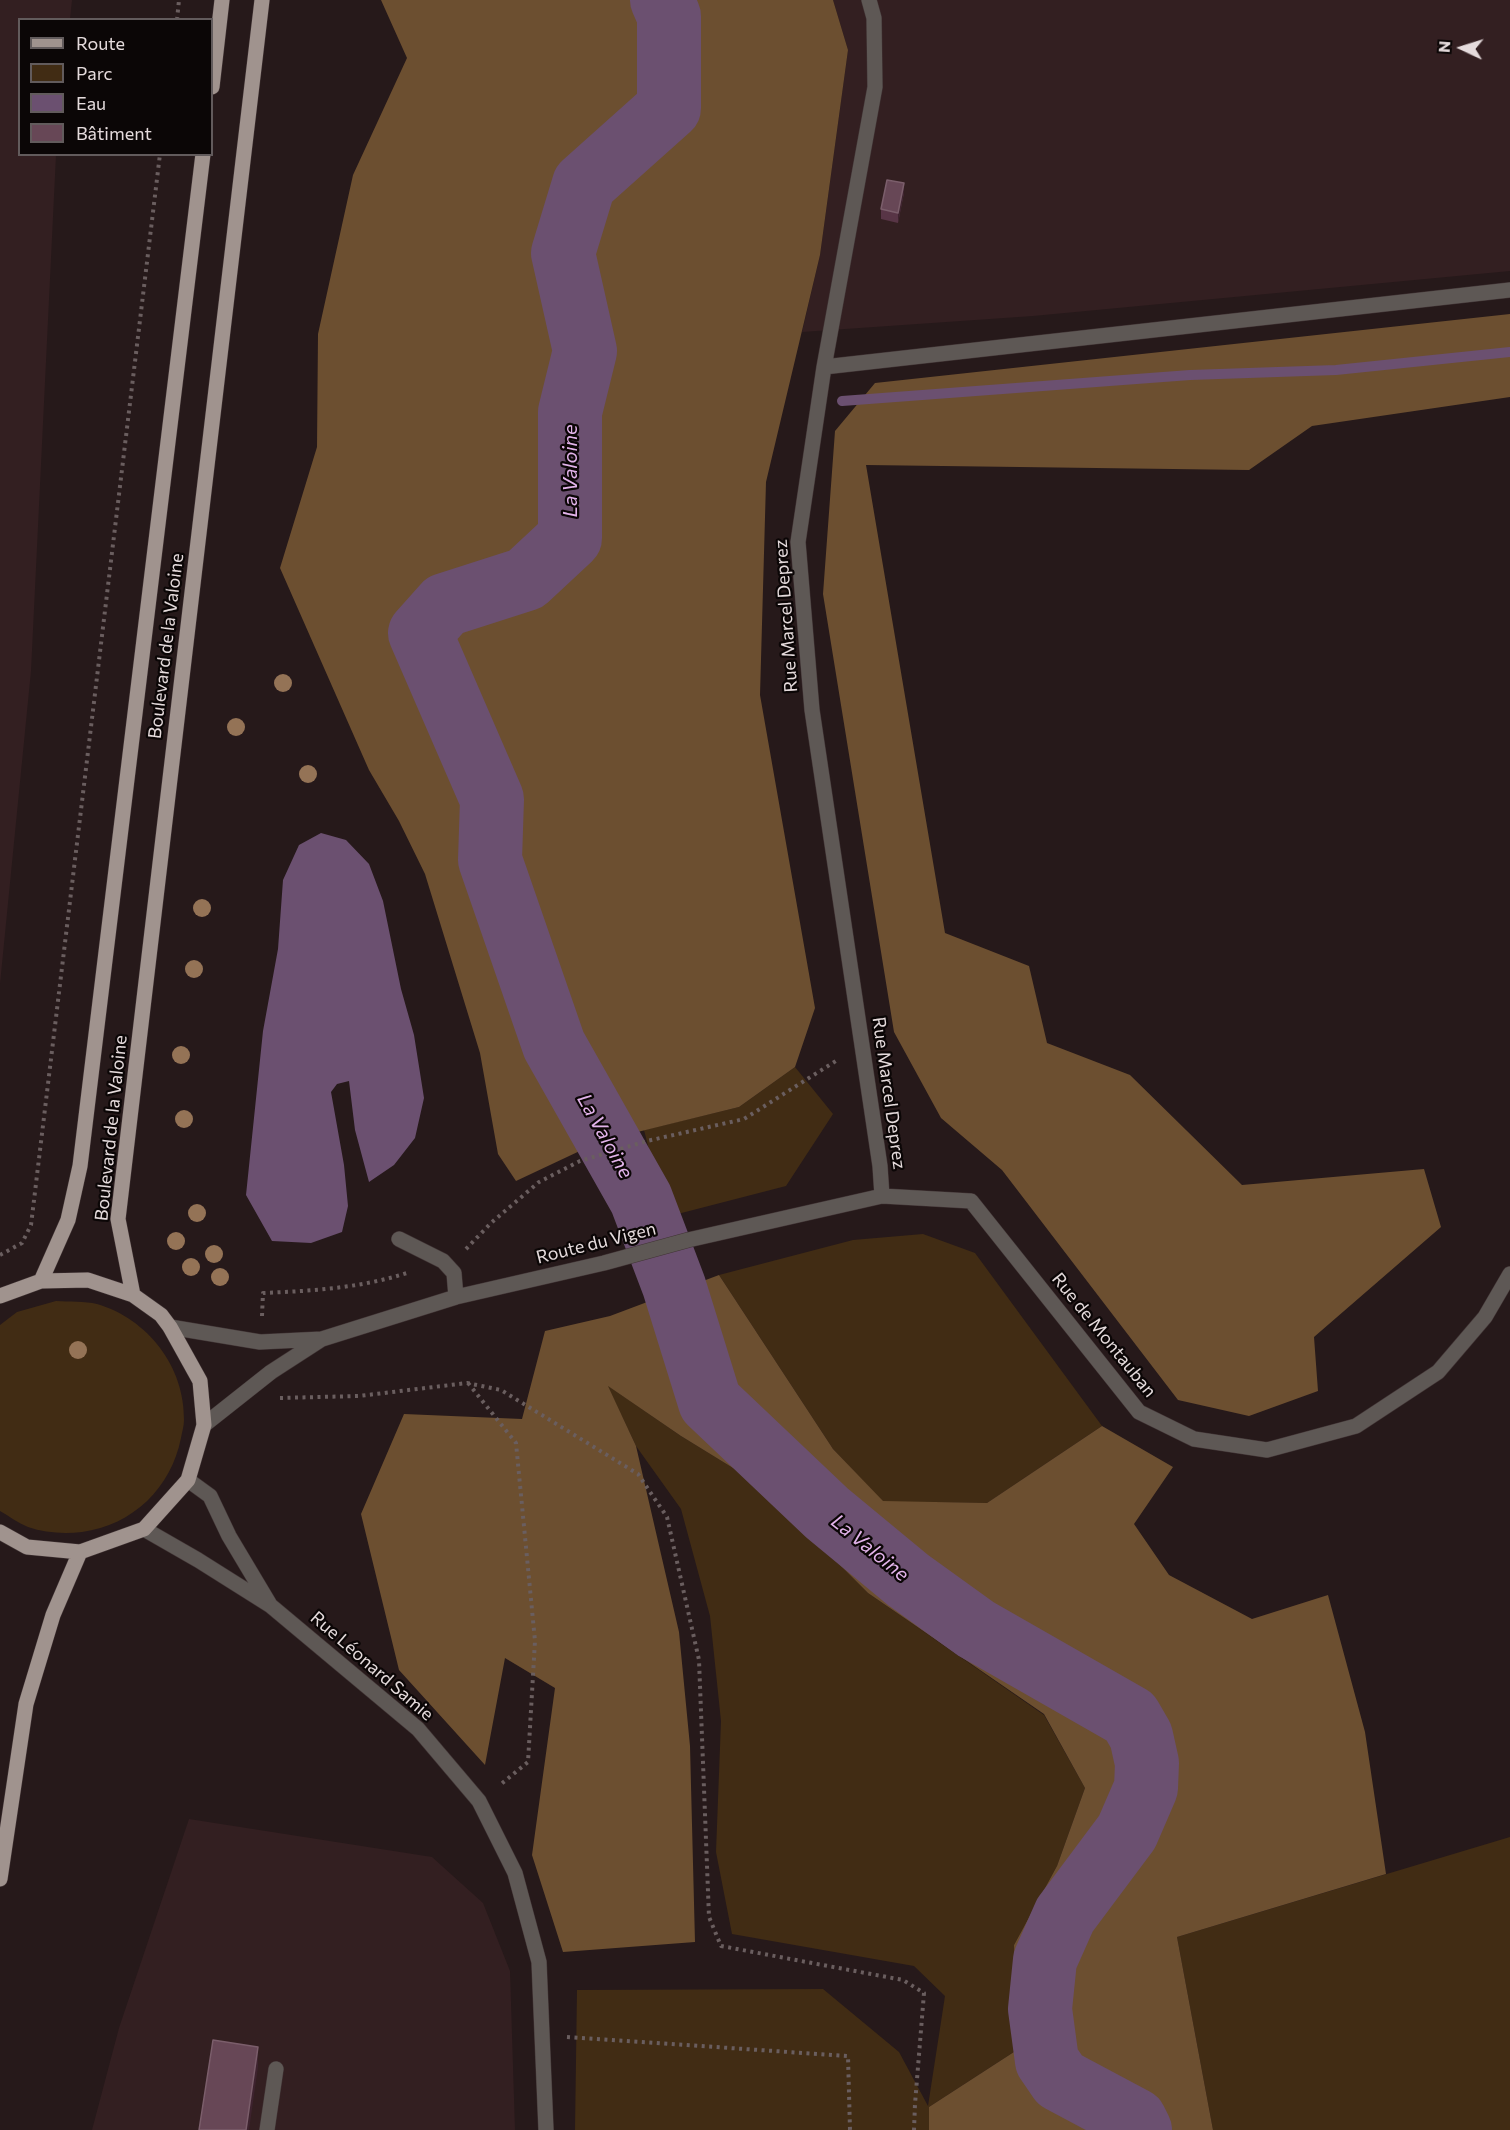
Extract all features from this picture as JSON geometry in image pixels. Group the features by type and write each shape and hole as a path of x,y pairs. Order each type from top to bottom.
{"main road":[{"path":"213,78 222,0"},
{"name":"Boulevard de la Valoine","path":"133,1295 118,1219 262,0"},
{"name":"Boulevard de la Valoine","path":"41,1281 68,1220 80,1166 203,156"},
{"path":"0,1296 41,1281 88,1280 133,1295 160,1315 170,1326 200,1381 204,1425 188,1480 144,1529 80,1552 27,1547 0,1532"},
{"path":"0,1879 26,1704 53,1615 80,1552"}],"street":[{"name":"Rue Marcel Deprez","path":"868,0 874,18 875,87 824,367 798,542 812,710 880,1166 882,1196"},
{"path":"824,367 1510,290"},
{"name":"Route du Vigen","path":"170,1326 260,1342 322,1339 456,1297 604,1263 688,1240 882,1196"},
{"name":"Rue de Montauban","path":"882,1196 971,1201 1139,1412 1194,1439 1267,1450 1356,1426 1438,1372 1485,1317 1510,1274"},
{"path":"399,1239 443,1261 454,1273 456,1297"},
{"name":"Route du Vigen","path":"204,1425 271,1372 322,1339"},
{"path":"188,1480 210,1496 229,1536 271,1606"},
{"path":"144,1529 271,1606"},
{"name":"Rue Léonard Samie","path":"271,1606 418,1729 478,1801 514,1873 539,1962 546,2130"},
{"path":"267,2130 276,2069"}],"path":[{"path":"177,18 179,0"},
{"path":"0,1255 22,1243 31,1225 160,156"},
{"path":"605,1154 647,1141 744,1119 825,1069 862,1043"},
{"path":"467,1383 516,1443 535,1641 528,1762 478,1801"},
{"path":"280,1400 359,1396 467,1383 501,1390 638,1474 667,1517 699,1660 709,1917 721,1946 903,1980 924,1993 914,2130"},
{"path":"542,2036 848,2056 850,2130"}],"shaded area":[{"path":"0,0 72,0 70,18 18,18 18,156 56,156 31,671 0,984"},
{"path":"381,0 833,0 848,50 820,255 766,482 760,695 815,1008 795,1067 739,1107 601,1141 516,1181 498,1154 480,1053 425,874 399,821 369,770 280,568 317,447 318,334 353,175 407,58"},
{"path":"833,0 1510,0 1510,271 1033,316 802,332 820,255 848,50"},
{"path":"1510,314 1510,397 1312,426 1249,470 866,465 945,933 1029,966 1047,1043 1130,1075 1242,1185 1424,1169 1441,1227 1314,1337 1318,1391 1249,1416 1178,1400 1002,1170 941,1118 894,1032 823,594 835,431 875,383"},
{"path":"719,1275 833,1449 883,1501 987,1503 1102,1426 1173,1467 1134,1524 1169,1575 1252,1619 1328,1595 1365,1732 1386,1874 1177,1937 1213,2130 929,2130 929,2107 1017,2050 1014,1945 1057,1866 1085,1788 1044,1714 868,1593 759,1484 681,1436 608,1386 636,1446 679,1632 690,1746 695,1942 563,1952 532,1855 555,1688 505,1658 485,1765 399,1670 361,1514 404,1414 522,1419 545,1331 610,1316"},
{"path":"189,1819 432,1857 483,1903 510,1971 515,2130 92,2130 119,2028"}],"green space":[{"path":"795,1067 833,1114 786,1186 666,1217 644,1130 739,1107"},
{"path":"923,1234 975,1253 1102,1426 987,1503 883,1502 833,1449 719,1275 853,1240"},
{"path":"56,1301 97,1304 132,1321 160,1348 178,1382 183,1400 184,1422 181,1438 176,1456 159,1488 147,1501 118,1521 82,1532 68,1533 34,1529 0,1511 0,1325 17,1312"},
{"path":"607,1385 681,1436 759,1484 868,1593 1044,1715 1085,1788 1057,1866 1014,1945 1017,2050 929,2107 930,2130 575,2130 577,1990 823,1989 899,2052 928,2106 945,1996 914,1966 732,1934 716,1852 721,1721 710,1616 681,1509 636,1446"},
{"path":"1510,1837 1510,2130 1213,2130 1177,1937"}],"water":[{"path":"321,833 346,840 369,864 383,901 401,989 414,1035 424,1098 415,1138 394,1165 369,1182 355,1130 349,1081 337,1084 331,1092 344,1165 348,1206 342,1232 311,1243 272,1241 246,1195 263,1031 278,949 283,880 299,845"}],"building":[{"path":"887,180 904,183 898,213 881,209"},
{"path":"213,2040 258,2047 246,2130 199,2130"}],"waterway":[{"name":"La Valoine","path":"662,0 669,16 669,108 584,184 563,253 585,351 570,412 570,538 526,579 445,605 420,633 492,799 490,860 554,1045 641,1199 674,1286 710,1402 827,1513 908,1580 976,1629 1130,1717 1141,1736 1147,1763 1146,1788 1127,1832 1065,1915 1045,1960 1040,2009 1047,2061 1060,2080 1135,2120 1140,2130"},
{"path":"842,401 1190,375 1336,370 1510,352"}]}
